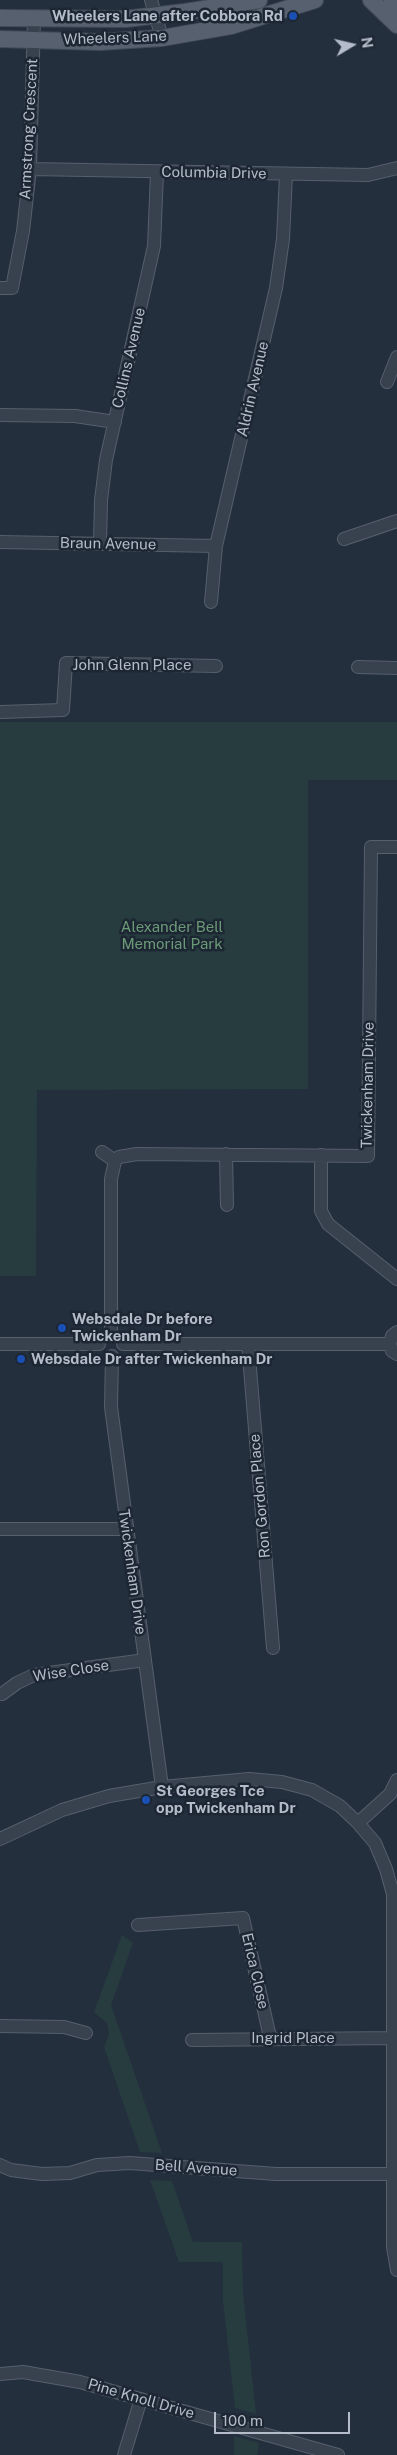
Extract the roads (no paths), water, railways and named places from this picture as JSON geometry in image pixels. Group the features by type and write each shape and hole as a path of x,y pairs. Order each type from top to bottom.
{"main road":[{"name":"Wheelers Lane","path":"0,18 93,20 156,16 259,0"},
{"name":"Wheelers Lane","path":"0,40 100,42 162,38 231,26 315,0"},
{"path":"371,0 397,25"},
{"path":"392,0 397,11"}],"street":[{"path":"151,0 162,38"},
{"name":"Armstrong Crescent","path":"0,288 12,288 23,231 30,169 34,18"},
{"name":"Columbia Drive","path":"30,169 368,175 397,168"},
{"name":"Collins Avenue","path":"100,543 101,500 106,460 154,246 157,172"},
{"name":"Aldrin Avenue","path":"211,602 216,546 276,288 283,239 286,174"},
{"path":"387,382 397,357"},
{"path":"0,415 75,416 115,422"},
{"path":"344,539 397,520"},
{"name":"Braun Avenue","path":"0,542 216,546"},
{"name":"John Glenn Place","path":"0,712 63,710 66,663 216,666"},
{"path":"358,667 397,668"},
{"name":"Twickenham Drive","path":"115,1161 119,1157 132,1154 368,1156 371,847 397,847"},
{"path":"102,1152 115,1161 111,1179 111,1331"},
{"path":"226,1154 227,1205"},
{"path":"321,1155 321,1211 328,1224 397,1279"},
{"path":"111,1331 120,1335 124,1344 121,1352 112,1356 104,1354 99,1344 104,1334 111,1331"},
{"path":"124,1344 248,1344 393,1349 392,1336 397,1332"},
{"path":"0,1344 99,1344"},
{"name":"Ron Gordon Place","path":"248,1344 273,1648"},
{"name":"Twickenham Drive","path":"112,1356 111,1407 162,1787"},
{"path":"0,1529 126,1529"},
{"name":"Wise Close","path":"2,1694 17,1683 34,1675 144,1660"},
{"path":"0,1839 62,1810 109,1796 162,1787 248,1779 282,1782 312,1790 340,1806 358,1823 375,1843 386,1868 393,1894 396,1985 393,2248 397,2270"},
{"path":"358,1823 390,1794 397,1780"},
{"name":"Erica Close","path":"138,1925 243,1918 270,2037"},
{"path":"0,2026 64,2027 86,2033"},
{"name":"Ingrid Place","path":"192,2040 270,2037 394,2038"},
{"name":"Bell Avenue","path":"0,2165 11,2170 42,2174 70,2173 97,2165 130,2163 276,2174 394,2174"},
{"name":"Pine Knoll Drive","path":"0,2374 23,2372 80,2382 338,2455"},
{"path":"124,2455 141,2399"}],"place":[{"name":"Wheelers Lane after Cobbora Rd","path":"293,16"},
{"name":"Websdale Dr before Twickenham Dr","path":"62,1328"},
{"name":"Websdale Dr after Twickenham Dr","path":"21,1359"},
{"name":"St Georges Tce opp Twickenham Dr","path":"146,1800"}],"park label":[{"name":"Alexander Bell Memorial Park","path":"172,936"}]}
